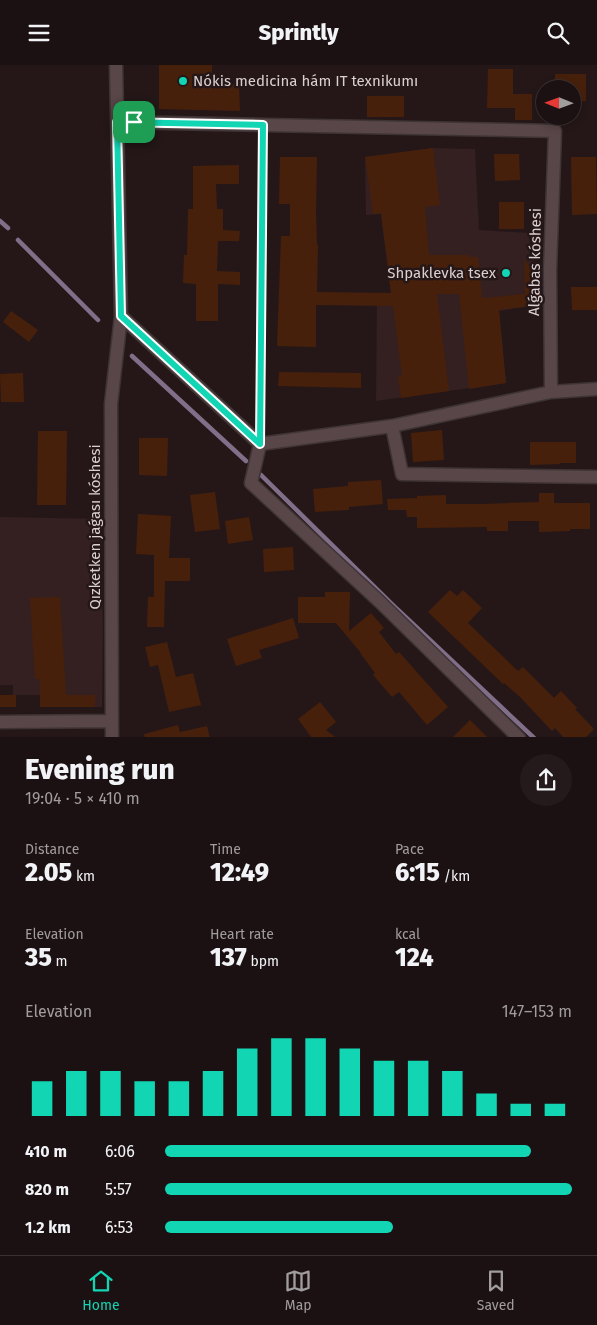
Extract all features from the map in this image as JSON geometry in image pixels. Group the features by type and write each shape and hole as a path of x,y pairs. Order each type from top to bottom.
{"street":[{"name":"Qızketken jaǵası kóshesi","path":"112,737 111,404 121,316 116,65"},
{"path":"117,122 263,125"},
{"name":"Alǵabas kóshesi","path":"263,125 555,131 550,270 552,392"},
{"path":"121,316 260,444"},
{"path":"260,444 392,426 552,392 597,389"},
{"path":"392,426 402,474 597,477"},
{"path":"260,444 251,483 379,601 519,737"},
{"path":"0,722 112,721"}],"lane":[{"path":"260,444 263,125"}],"shaded area":[{"path":"433,148 475,149 479,230 528,233 537,276 537,305 499,311 506,383 376,401 377,293 391,293 381,214 366,215 365,157"},
{"path":"0,517 101,519 102,707 95,707 95,695 13,695 13,685 0,685"}],"building":[{"path":"159,65 212,65 212,84 239,84 240,111 159,109"},
{"path":"488,69 513,69 513,94 532,94 532,120 515,120 515,108 487,108"},
{"path":"555,74 586,74 586,101 581,101 581,80 555,80"},
{"path":"367,96 404,96 404,117 367,117"},
{"path":"433,148 440,205 425,207 429,255 468,255 469,257 478,257 482,298 525,294 524,259 537,277 538,305 499,310 506,383 469,389 459,294 437,294 449,391 401,398 398,377 402,376 393,306 316,305 316,347 277,346 281,236 290,236 290,204 279,204 280,157 317,157 317,292 391,293 381,213 373,214 365,157"},
{"path":"494,154 519,154 520,180 495,181"},
{"path":"571,157 596,157 597,214 572,215"},
{"path":"239,165 239,184 216,184 217,209 223,209 223,230 240,231 239,241 218,241 217,271 240,272 240,285 218,284 218,321 196,321 196,284 183,283 184,255 187,255 188,209 193,209 193,166"},
{"path":"499,202 524,202 524,229 499,229"},
{"path":"571,287 597,287 597,310 572,310"},
{"path":"11,311 38,330 29,342 3,322"},
{"path":"279,372 361,373 361,388 278,386"},
{"path":"23,373 24,402 1,402 0,374"},
{"path":"442,430 444,460 413,462 411,433"},
{"path":"38,431 67,431 66,505 37,505"},
{"path":"139,438 168,438 167,476 139,475"},
{"path":"530,442 576,442 576,463 530,465"},
{"path":"381,480 383,504 349,507 349,510 315,512 313,489 348,486 348,482"},
{"path":"215,492 220,529 195,532 190,495"},
{"path":"539,493 554,493 554,503 590,503 590,529 539,532 539,521 508,521 508,531 487,531 487,527 417,528 417,517 407,517 406,510 388,510 387,499 446,495 446,504 539,502"},
{"path":"138,514 171,516 169,558 190,558 190,581 165,581 164,627 147,627 148,597 154,597 154,555 136,554"},
{"path":"249,517 253,540 228,544 225,521"},
{"path":"293,547 294,570 264,572 263,549"},
{"path":"450,590 457,596 463,590 482,608 468,623 518,671 523,667 554,698 561,691 594,729 586,737 563,737 555,728 552,731 520,697 503,684 428,612"},
{"path":"325,592 350,592 349,631 371,613 384,628 379,632 396,654 399,652 448,707 427,725 399,692 392,697 373,675 375,673 361,653 336,623 298,623 298,597 325,597"},
{"path":"60,597 66,695 95,695 95,707 40,707 40,679 35,679 30,598"},
{"path":"293,618 299,638 259,650 262,658 236,666 227,639"},
{"path":"167,642 176,677 193,673 201,705 169,712 158,665 150,667 145,647"},
{"path":"0,695 16,695 16,707 0,707"},
{"path":"320,702 336,722 326,730 335,737 311,737 298,719"},
{"path":"470,720 487,737 453,737"},
{"path":"178,725 180,732 207,726 210,737 145,737 144,734"}],"waterway":[{"path":"0,221 8,228"},
{"path":"18,240 98,320"},
{"path":"132,356 246,461"},
{"path":"261,475 397,609 533,737"}],"place":[{"name":"Nókis medicina hám IT texnikumı","path":"183,81"},
{"name":"Shpaklevka tsex","path":"506,273"}],"route":[{"path":"117,122 134,122 263,125 260,444 121,316 117,122"}]}
